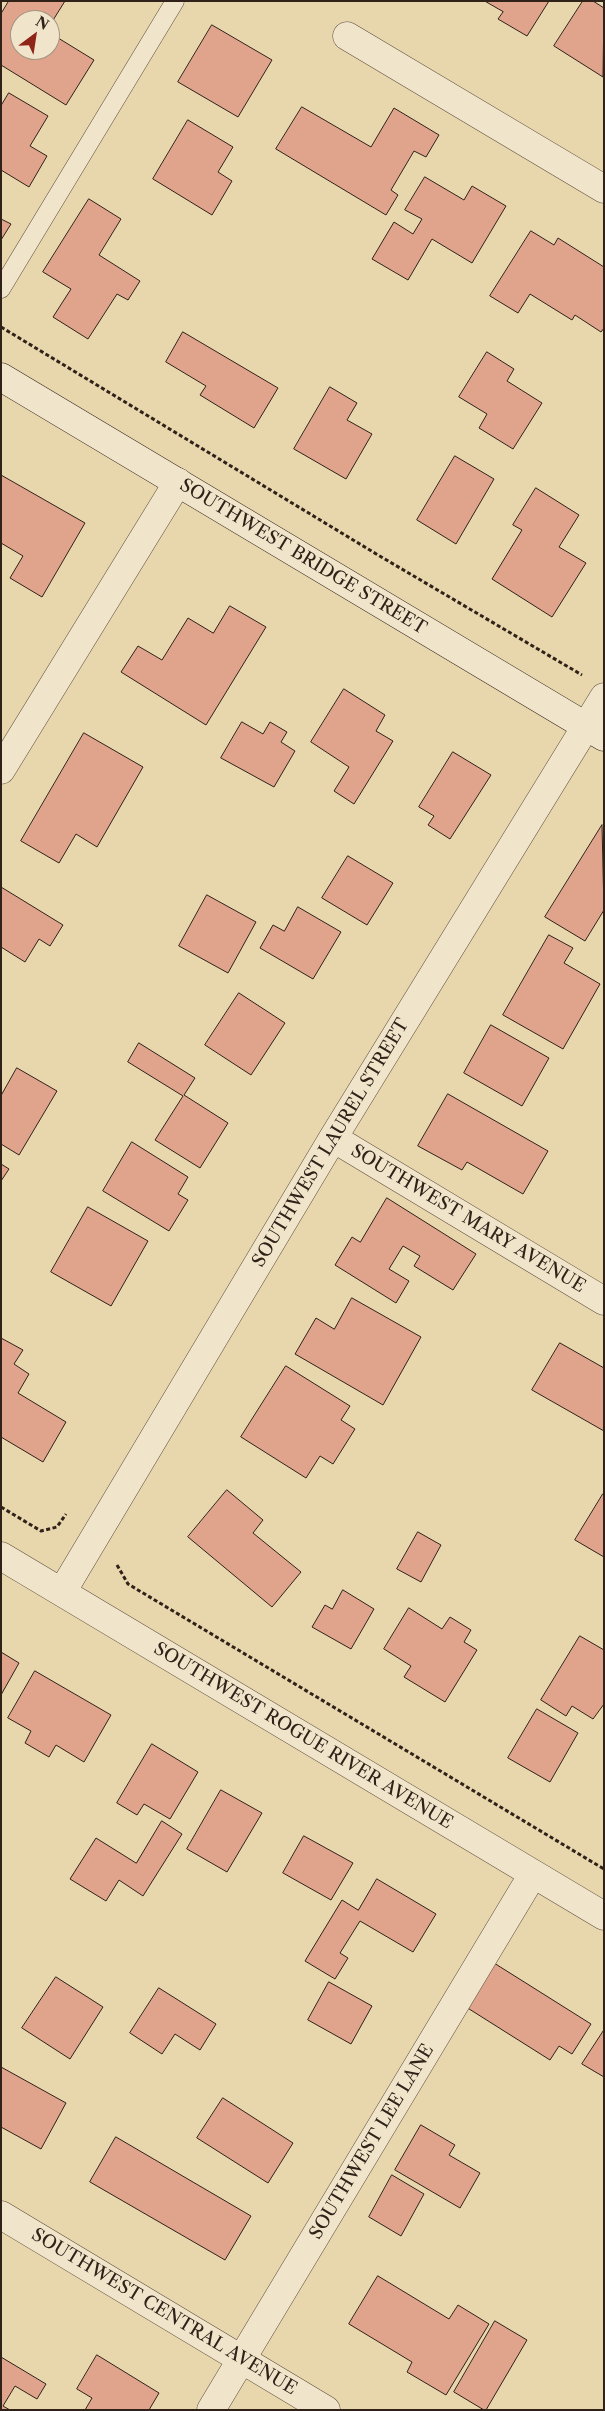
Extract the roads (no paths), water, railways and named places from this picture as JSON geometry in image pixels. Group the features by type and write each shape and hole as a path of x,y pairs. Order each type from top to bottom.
{"street":[{"path":"347,36 604,189"},
{"name":"SOUTHWEST BRIDGE STREET","path":"1,377 595,732"},
{"path":"1,770 178,482"},
{"name":"SOUTHWEST LAUREL STREET","path":"62,1592 333,1138 595,732 596,688"},
{"name":"SOUTHWEST MARY AVENUE","path":"333,1138 604,1301"},
{"name":"SOUTHWEST ROGUE RIVER AVENUE","path":"1,1556 604,1916"},
{"name":"SOUTHWEST LEE LANE","path":"211,2410 533,1874"},
{"name":"SOUTHWEST CENTRAL AVENUE","path":"1,2215 326,2410"}],"lane":[{"path":"1,289 175,1"}]}
